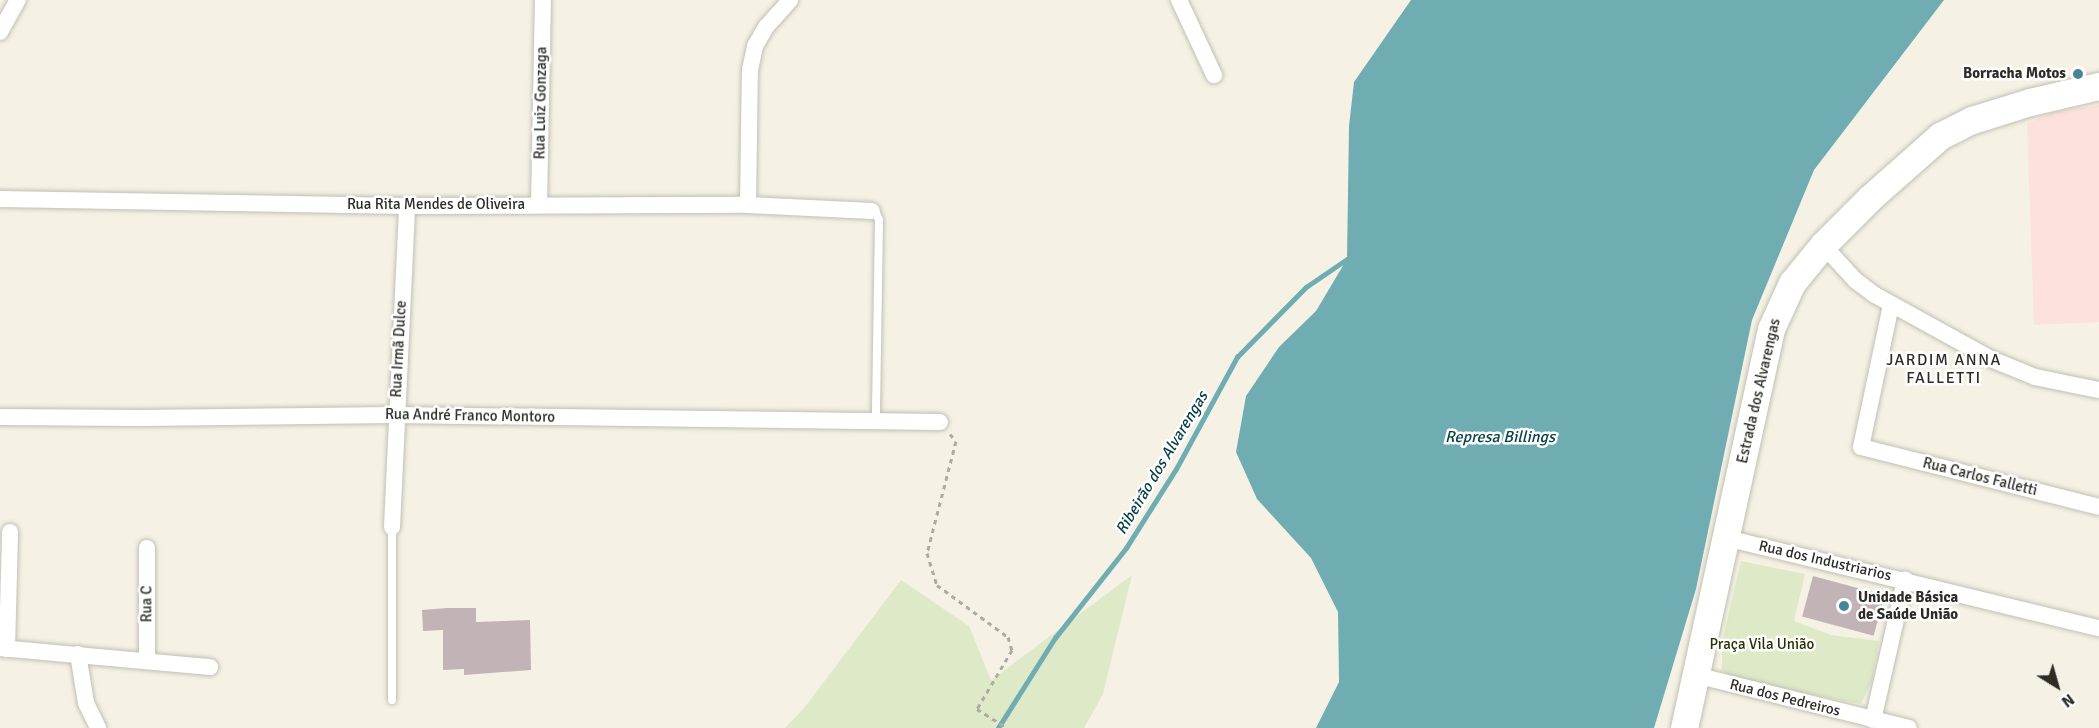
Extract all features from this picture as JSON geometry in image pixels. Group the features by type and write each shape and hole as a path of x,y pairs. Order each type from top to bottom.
{"main road":[{"name":"Estrada dos Alvarengas","path":"1684,728 1771,329 1792,283 1823,245 1878,190 1940,136 1972,120 2030,102 2099,86"}],"street":[{"path":"0,32 18,0"},
{"name":"Rua Luiz Gonzaga","path":"538,206 543,0"},
{"path":"748,206 750,70 755,46 766,27 790,0"},
{"path":"1179,0 1214,75"},
{"name":"Rua Rita Mendes de Oliveira","path":"0,199 407,207 748,206 872,211"},
{"name":"Rua Irmã Dulce","path":"392,527 395,415 407,207"},
{"path":"1823,245 1855,280 1891,305 2013,370 2099,390"},
{"name":"Rua Carlos Falletti","path":"1891,305 1861,447 2099,507"},
{"name":"Rua André Franco Montoro","path":"0,417 395,415 940,422"},
{"path":"10,532 4,649 210,667"},
{"name":"Rua dos Industriarios","path":"1726,538 2099,628"},
{"name":"Rua C","path":"147,548 147,660"},
{"path":"1873,720 1905,580"},
{"path":"78,654 86,703 98,728"},
{"name":"Rua dos Pedreiros","path":"1695,675 1844,721 1873,720 1909,728"}],"lane":[{"path":"872,211 876,213 879,220 876,422"},
{"path":"392,527 392,700"}],"path":[{"path":"940,422 956,441 927,553 937,585 1008,637 1012,650 977,709 1007,728"}],"shaded area":[{"path":"2099,105 2099,322 2034,325 2027,124 2054,112"}],"green space":[{"name":"Praça Vila União","path":"1741,561 1805,574 1794,621 1831,635 1879,641 1872,681 1861,704 1734,680 1722,670 1722,642"},
{"path":"1132,575 1103,694 1084,728 785,728 804,708 901,580 969,626 991,680"}],"water":[{"name":"Represa Billings","path":"1411,0 1944,0 1814,170 1752,320 1696,589 1654,728 1316,728 1339,682 1338,612 1311,558 1257,499 1236,452 1246,396 1279,347 1316,311 1347,259 1349,126 1354,82"}],"building":[{"name":"Unidade Básica de Saúde União","path":"1813,576 1884,595 1874,636 1802,617"},
{"path":"476,608 476,622 530,620 531,670 464,675 464,669 443,670 443,630 423,631 422,610"}],"waterway":[{"name":"Ribeirão dos Alvarengas","path":"998,728 1055,638 1126,548 1176,469 1237,357 1306,287 1347,259"}],"place":[{"name":"Borracha Motos","path":"2078,74"},
{"name":"Unidade Básica de Saúde União","path":"1844,606"}],"district":[{"name":"JARDIM ANNA FALLETTI","path":"1944,369"}]}
